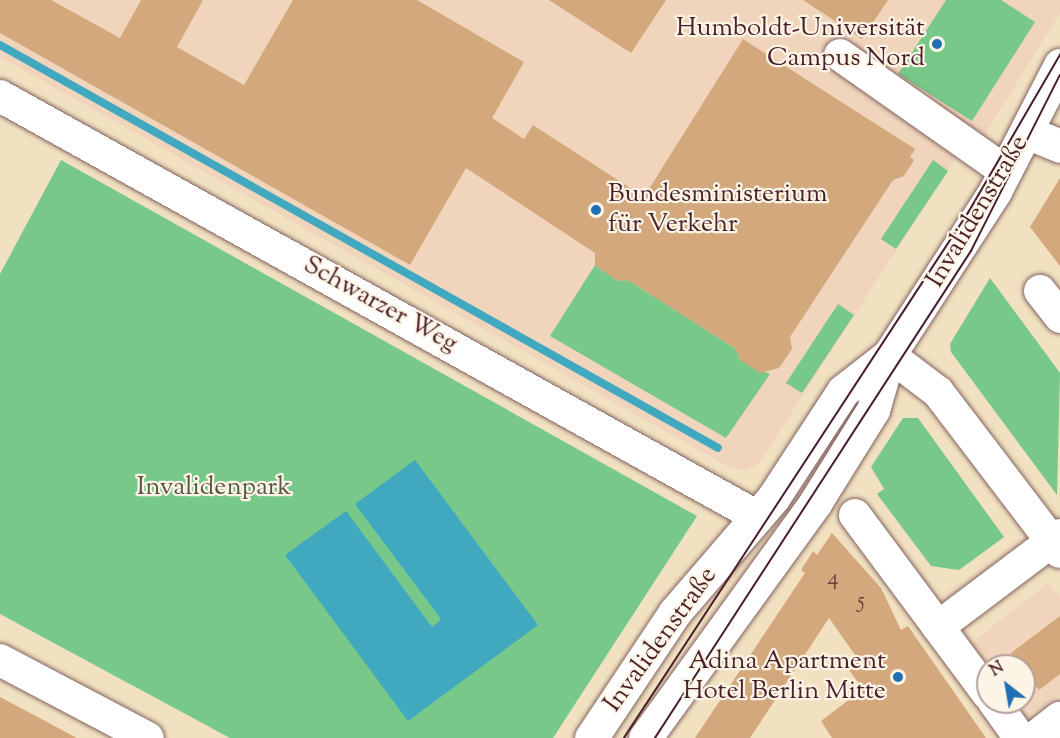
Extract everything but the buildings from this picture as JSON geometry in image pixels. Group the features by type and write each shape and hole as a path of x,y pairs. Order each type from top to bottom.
{"main road":[{"name":"Invalidenstraße","path":"645,738 789,538 873,410 890,355 1005,171 1060,65"},
{"path":"1026,132 1060,146"},
{"name":"Invalidenstraße","path":"591,738 675,612 758,517 843,391 890,355"},
{"path":"758,517 789,538"}],"street":[{"path":"840,56 1005,171"},
{"name":"Schwarzer Weg","path":"0,96 758,517"},
{"path":"1040,291 1060,317"},
{"path":"890,355 938,392 1057,543 938,627"},
{"path":"855,514 976,678"},
{"path":"0,660 148,738"},
{"path":"1003,714 1020,738"},
{"path":"1034,738 1060,718"}],"shaded area":[{"name":"Bundesministerium für Verkehr","path":"0,0 1060,0 1060,13 980,142 971,134 758,465 745,471 727,466 0,57"},
{"path":"1048,583 1060,597 1060,695 1036,711 1036,654 978,654 971,643"}],"green space":[{"path":"946,0 1001,0 1035,22 972,121 898,74"},
{"name":"Invalidenpark","path":"61,160 697,516 553,738 230,738 0,614 0,274"},
{"path":"933,160 948,171 896,249 881,239"},
{"path":"595,265 618,281 628,280 736,349 740,360 770,374 726,438 550,336"},
{"path":"990,278 1060,373 1057,495 951,352 950,344"},
{"path":"838,304 854,315 802,393 786,383"},
{"path":"903,418 918,418 1004,537 959,570 931,566 877,494 884,489 871,467"}],"water":[{"path":"415,460 538,625 408,721 285,555 346,511 432,627 441,619 355,504"}],"waterway":[{"path":"0,45 718,448"}],"tram line":[{"path":"624,738 968,213 1060,55"},
{"path":"655,738 971,251 1060,75"}],"place":[{"name":"Humboldt-Universität Campus Nord","path":"937,44"},
{"name":"Bundesministerium für Verkehr","path":"596,210"},
{"name":"Adina Apartment Hotel Berlin Mitte","path":"898,677"}]}
